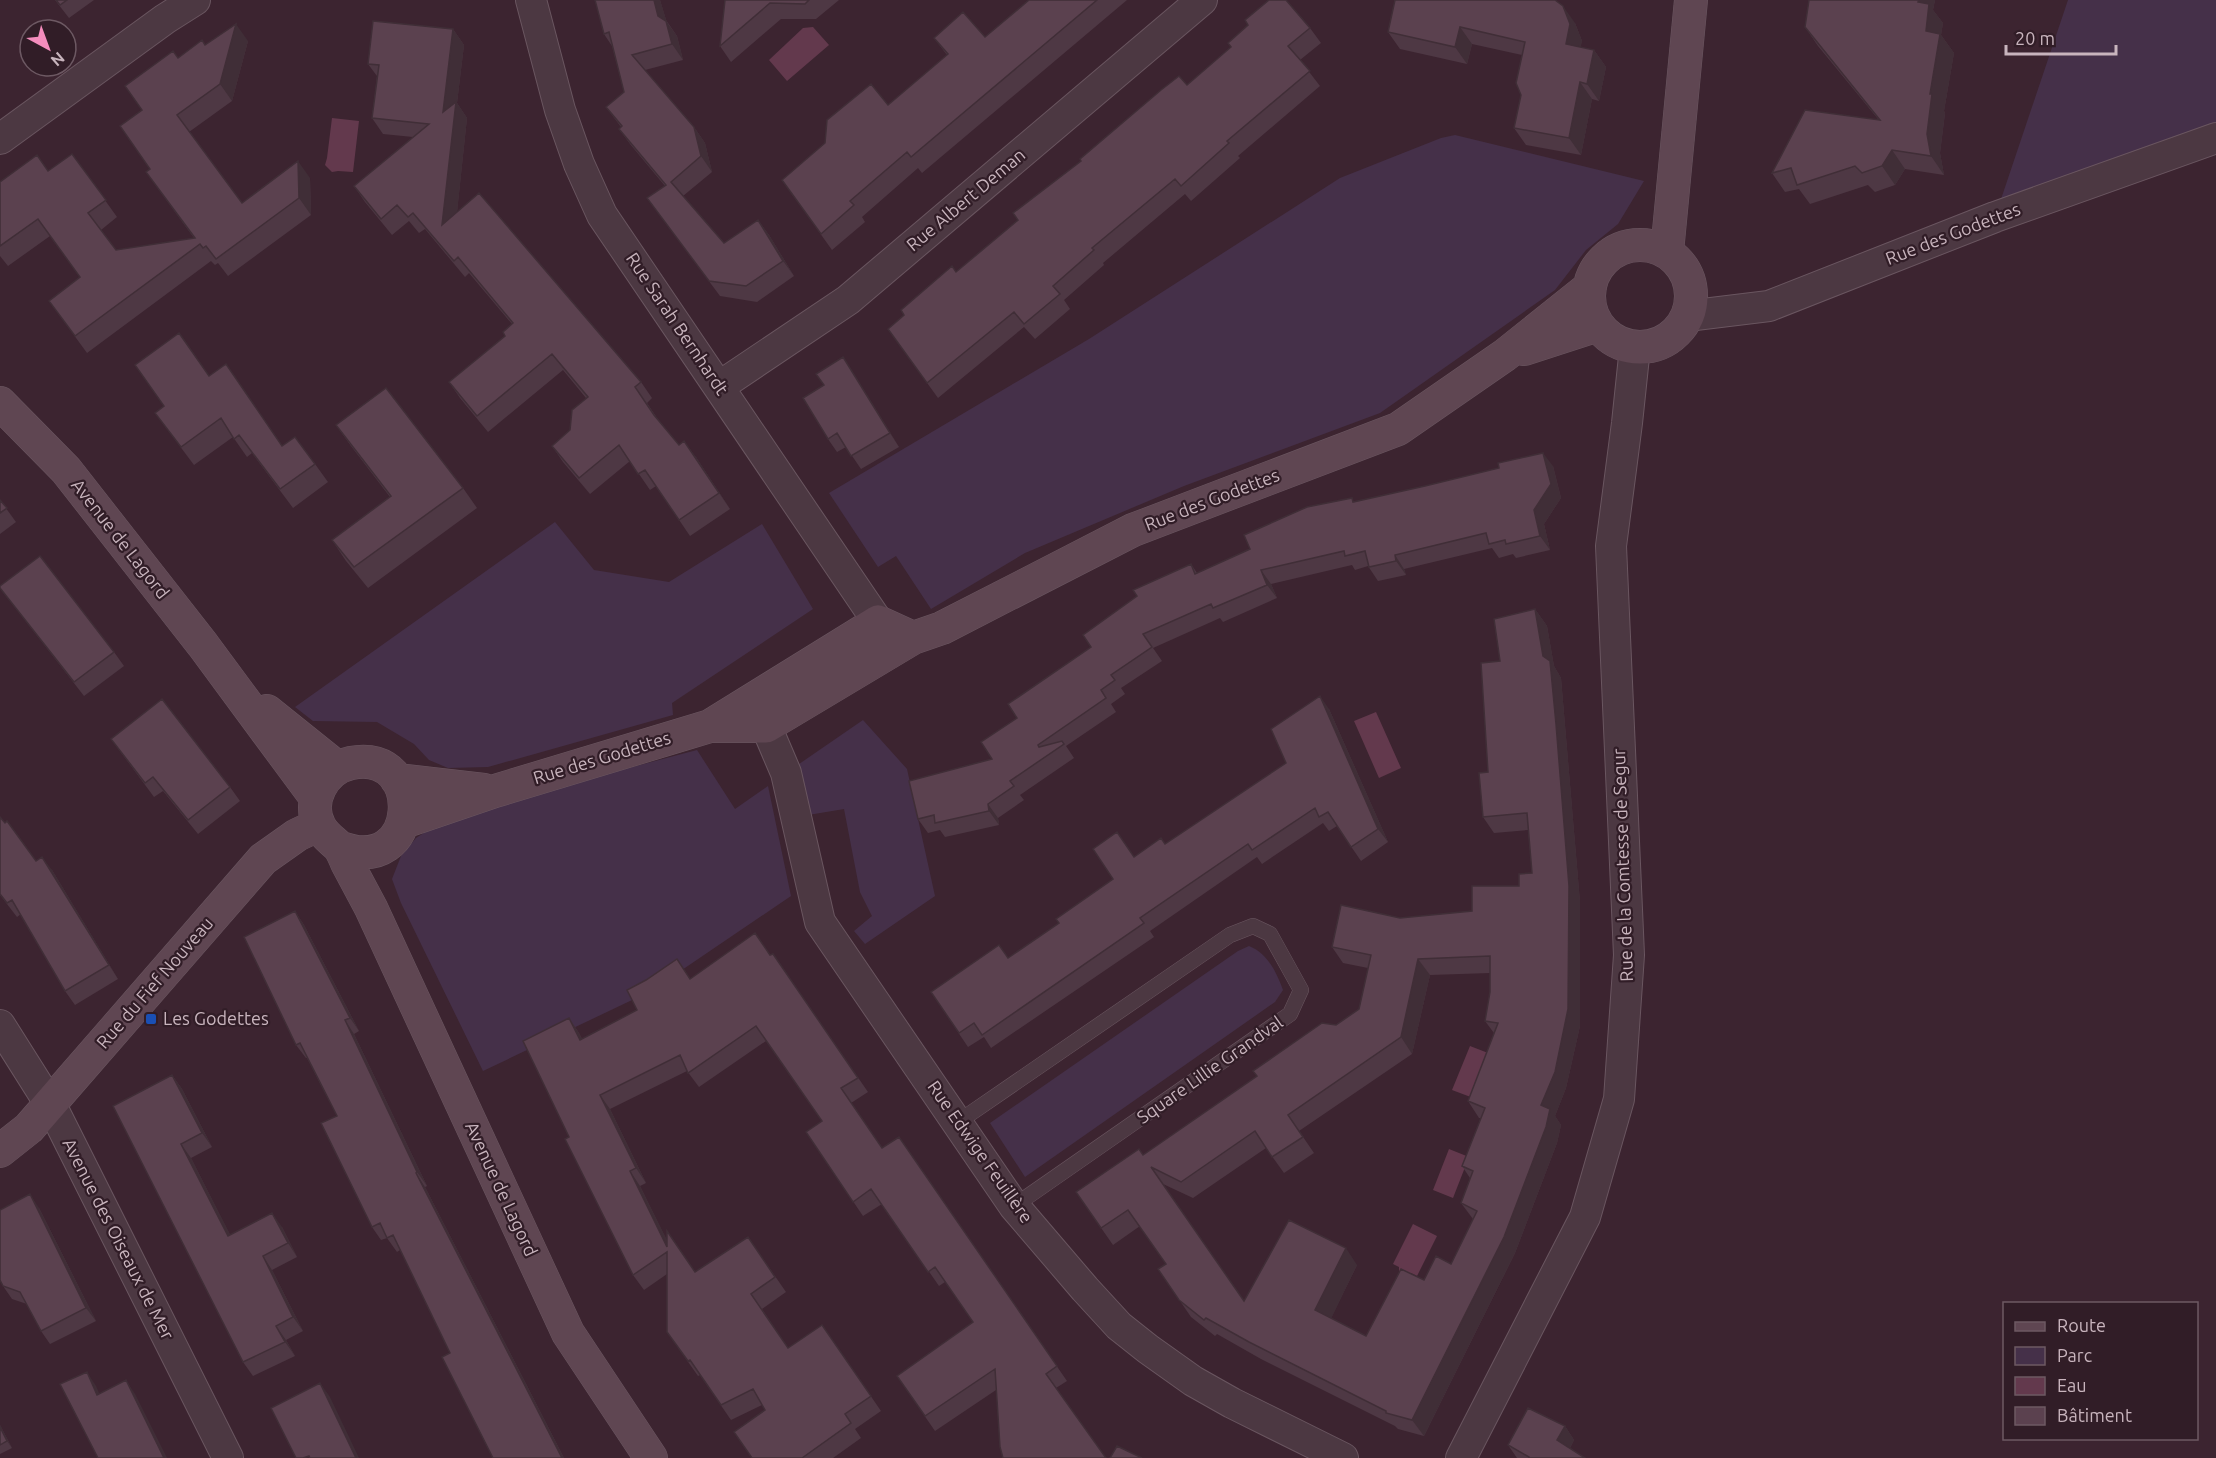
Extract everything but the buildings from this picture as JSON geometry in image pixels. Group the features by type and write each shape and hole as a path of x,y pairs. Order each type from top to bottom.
{"street":[{"path":"0,139 165,19 195,0"},
{"name":"Rue Sarah Bernhardt","path":"531,0 560,110 579,164 602,215 878,622"},
{"name":"Rue Albert Deman","path":"720,386 848,300 1202,0"},
{"path":"1652,249 1677,142 1691,0"},
{"name":"Rue des Godettes","path":"1687,316 1769,306 1995,217 2216,138"},
{"path":"1621,249 1652,249 1678,262 1688,280 1691,302 1687,316 1679,330 1666,340 1651,346 1635,347 1614,340 1598,325 1592,313 1589,300 1590,287 1596,271 1606,258 1621,249"},
{"name":"Rue des Godettes","path":"766,726 913,638 942,628 1133,530 1398,429 1505,355 1590,287"},
{"name":"Rue des Godettes","path":"1505,355 1598,325"},
{"name":"Rue de la Comtesse de Segur","path":"1461,1458 1585,1217 1619,1099 1629,955 1611,546 1628,423 1635,347"},
{"name":"Avenue de Lagord","path":"0,404 66,470 231,682 324,823 371,908 568,1333 651,1458"},
{"path":"710,726 878,622 913,638"},
{"name":"Avenue de Lagord","path":"231,682 338,768"},
{"path":"710,726 766,726"},
{"name":"Rue des Godettes","path":"404,822 495,791 710,726"},
{"name":"Rue Edwige Feuillère","path":"766,726 786,773 820,922 1014,1206 1119,1326 1148,1349 1193,1381 1222,1398 1343,1458"},
{"path":"350,763 370,763 388,770 397,780 404,793 406,808 404,822 398,833 389,843 378,849 351,852 324,823 320,786 327,775 350,763"},
{"name":"Rue des Godettes","path":"397,780 495,791"},
{"name":"Rue du Fief Nouveau","path":"0,1151 29,1128 263,859 297,835 324,823"},
{"path":"371,908 378,849"},
{"name":"Avenue des Oiseaux de Mer","path":"0,1026 49,1104 228,1458"}],"lane":[{"name":"Square Lillie Grandval","path":"958,1122 1230,935 1253,926 1270,934 1301,990 1290,1014 1014,1206"}],"green space":[{"path":"2068,0 2216,0 2216,138 1995,217"},
{"path":"1455,135 1644,181 1618,224 1586,250 1555,290 1380,413 1184,486 1025,553 931,609 896,556 878,567 829,493 1089,339 1340,178 1441,138"},
{"path":"555,522 594,570 669,582 762,524 813,609 672,703 673,715 488,767 448,768 429,760 414,744 377,722 313,721 295,707"},
{"path":"863,720 907,769 935,896 865,944 854,931 872,916 860,892 844,809 796,817 786,773"},
{"path":"697,750 735,809 768,786 791,896 651,991 483,1071 401,903 392,879 401,856 416,838 453,814"},
{"path":"1249,946 1266,958 1277,976 1283,990 1275,1002 1025,1177 990,1123 1238,951"}],"water":[{"path":"813,27 829,45 787,81 769,60 803,28"},
{"path":"332,118 359,121 353,172 332,172 325,165"},
{"path":"1376,712 1401,768 1379,778 1354,721"},
{"path":"1470,1046 1501,1058 1476,1099 1452,1090"},
{"path":"1449,1149 1469,1157 1453,1198 1433,1190"},
{"path":"1413,1224 1437,1236 1417,1276 1411,1273 1407,1278 1399,1275 1399,1267 1393,1264"}],"place":[{"name":"Les Godettes","path":"151,1019"}]}
